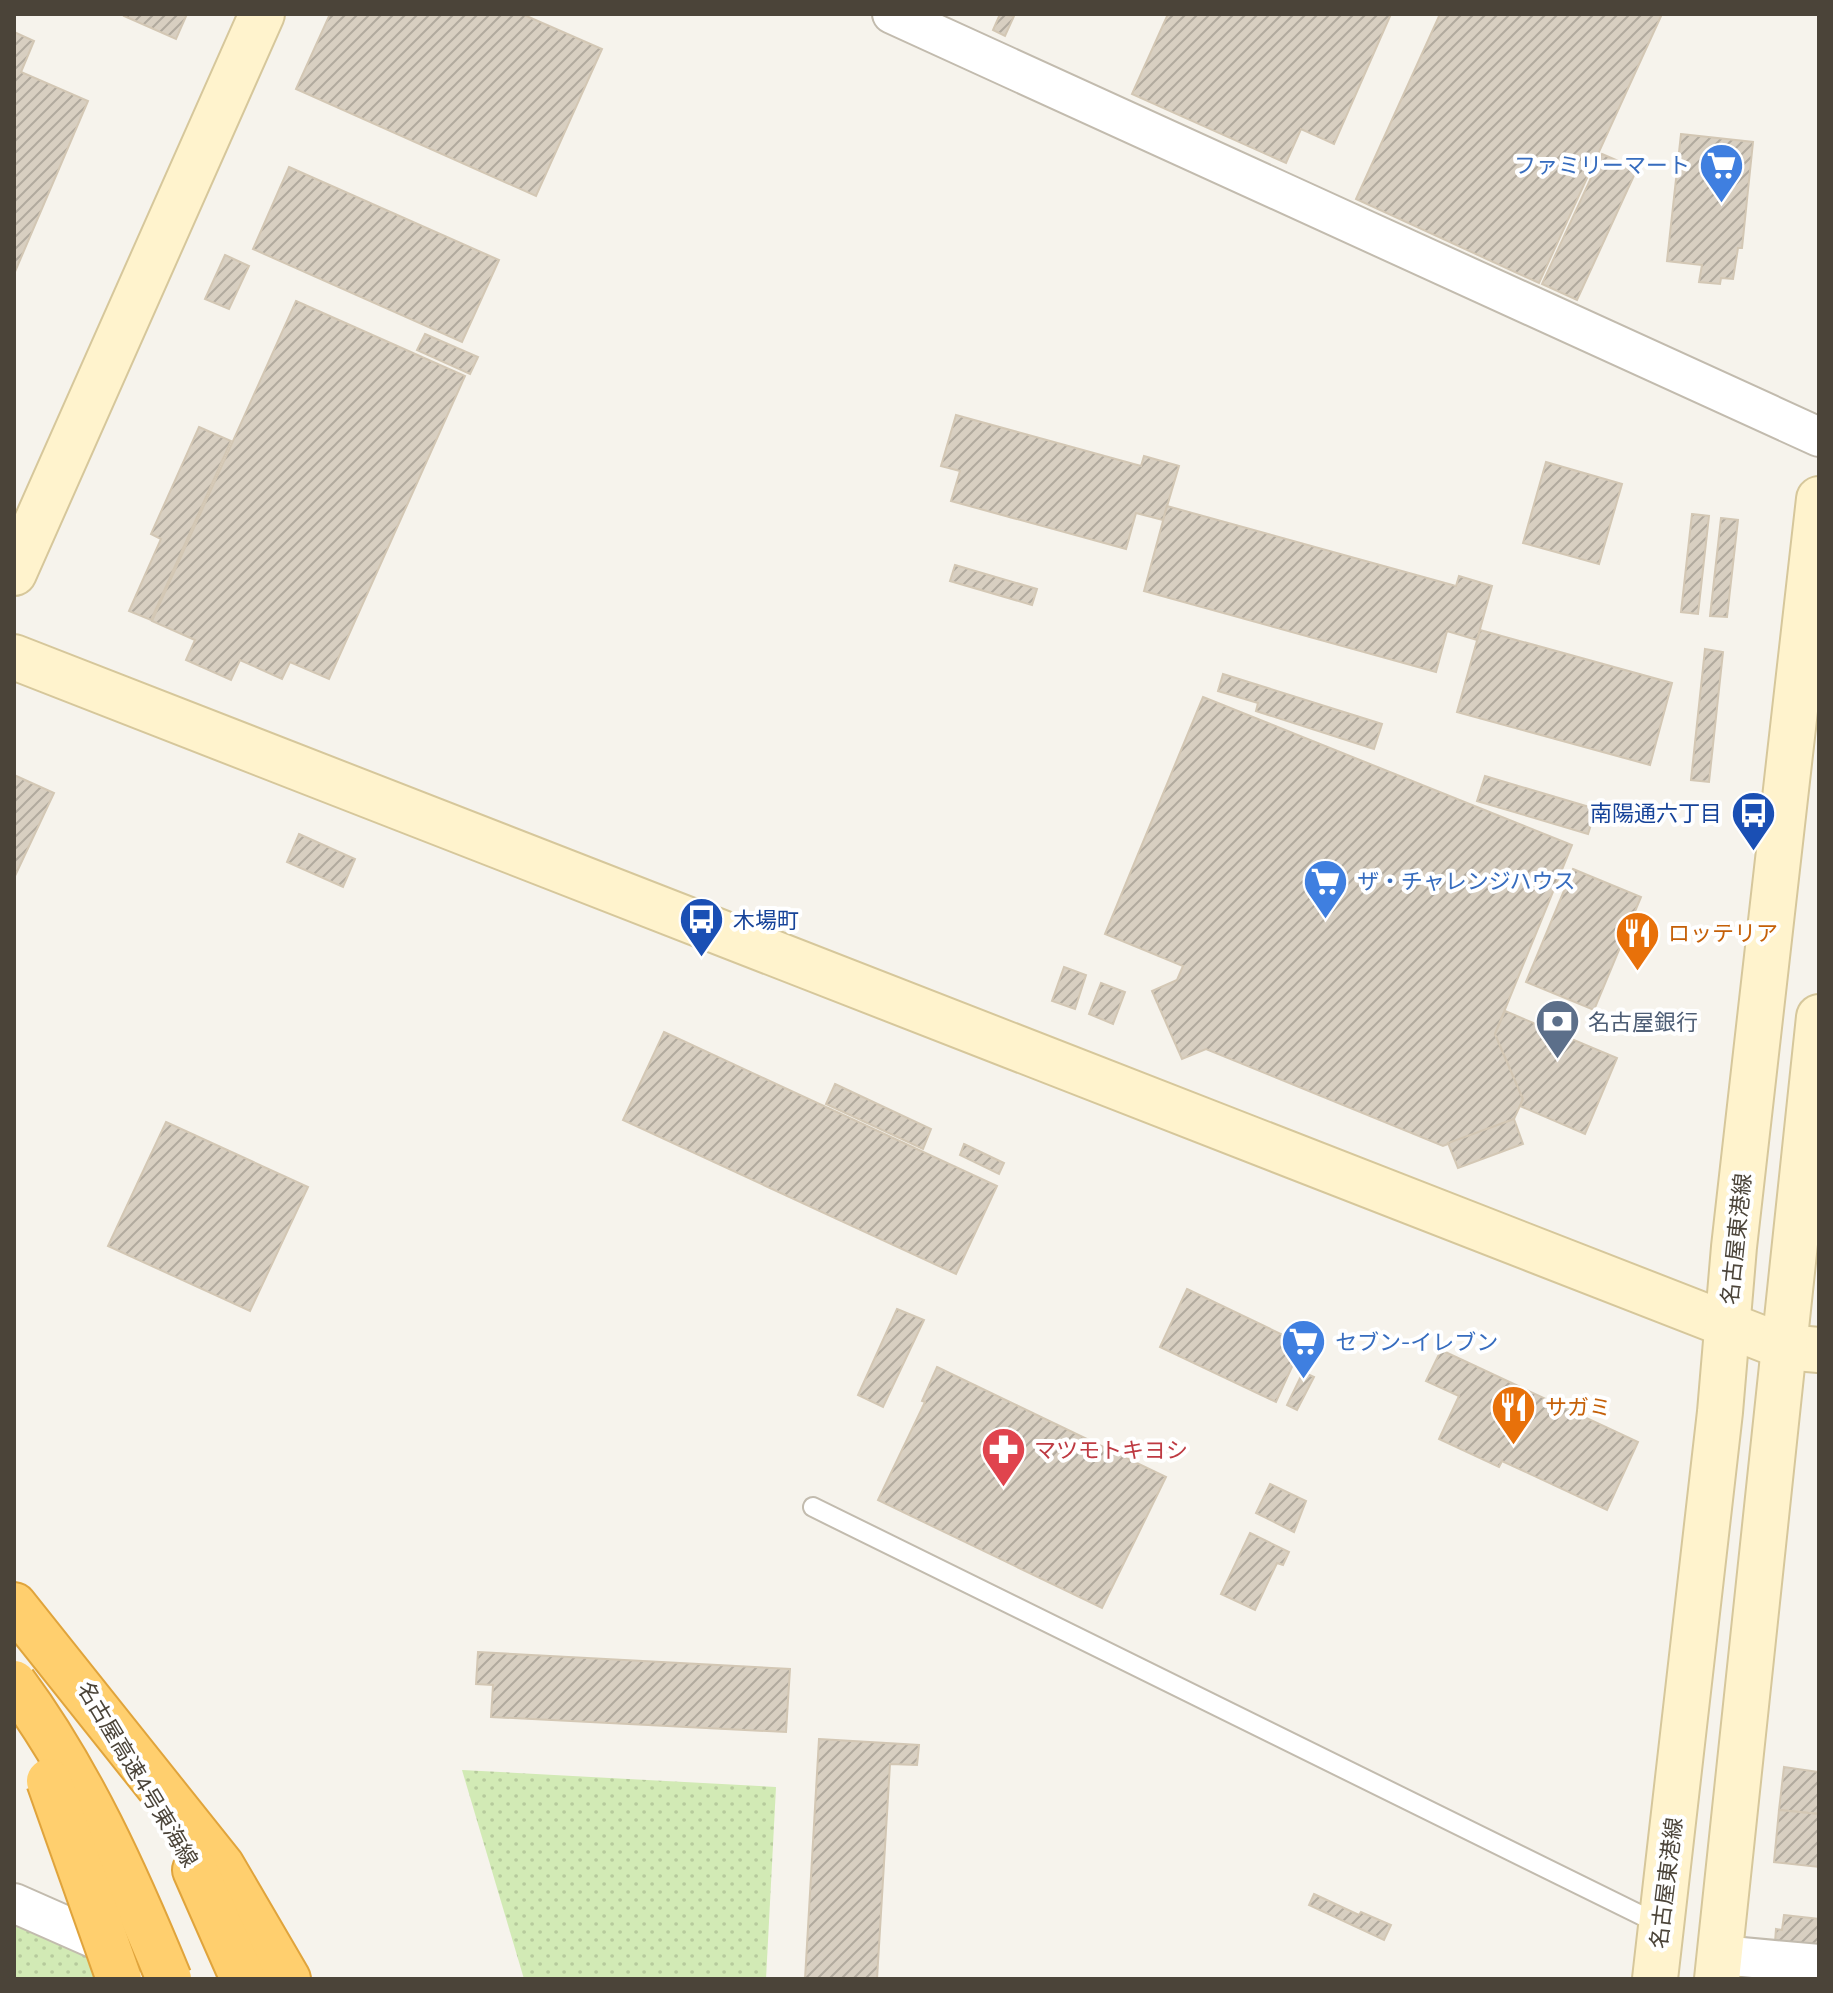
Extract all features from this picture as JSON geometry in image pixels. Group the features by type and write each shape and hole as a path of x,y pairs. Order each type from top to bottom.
{"highway":[{"name":"名古屋高速4号東海線","path":"14,1580 82,1679 153,1795 203,1885 243,1979"},
{"path":"14,1605 222,1866 288,1979"},
{"path":"14,1683 75,1780 118,1865 169,1979"},
{"path":"14,1691 21,1702 59,1806 119,1979"}],"street":[{"path":"14,573 262,14"},
{"path":"892,14 1819,437"},
{"name":"名古屋東港線","path":"1655,1979 1819,499"},
{"path":"14,657 1727,1325 1802,1349"},
{"path":"1819,1017 1802,1349 1719,1967 1819,1964"},
{"path":"14,1903 184,1979"}],"lane":[{"path":"813,1507 1661,1925"}],"green space":[{"path":"462,1770 776,1787 766,1979 524,1979"},
{"path":"14,1916 98,1952 104,1979 14,1979"}],"building":[{"path":"125,14 187,14 176,39"},
{"path":"330,14 522,14 602,49 536,196 296,89"},
{"path":"1000,14 1014,16 1005,36 993,30"},
{"path":"1168,14 1391,14 1334,144 1301,129 1286,163 1132,94"},
{"path":"1440,14 1662,14 1539,283 1356,199"},
{"path":"14,32 34,41 21,72 88,101 14,274"},
{"path":"1681,134 1753,142 1742,248 1738,248 1733,279 1721,278 1720,284 1699,282 1702,265 1667,261"},
{"path":"1602,154 1637,169 1577,300 1542,284"},
{"path":"289,167 499,260 462,342 253,249"},
{"path":"225,255 249,266 229,309 205,299"},
{"path":"296,301 465,376 329,679 290,662 282,679 240,660 231,680 186,660 195,640 152,621"},
{"path":"425,334 478,357 470,374 417,350"},
{"path":"956,415 1141,466 1144,456 1179,466 1163,520 1136,513 1126,549 951,501 960,471 941,466"},
{"path":"199,427 231,441 151,620 129,611 161,539 151,534"},
{"path":"1546,462 1622,484 1599,564 1523,543"},
{"path":"1167,506 1456,586 1459,576 1492,586 1477,640 1447,631 1436,672 1144,591"},
{"path":"1692,514 1709,516 1698,614 1681,612"},
{"path":"1721,518 1738,520 1727,617 1710,616"},
{"path":"955,565 1037,589 1032,605 950,581"},
{"path":"1480,630 1672,683 1650,765 1457,712"},
{"path":"1705,649 1723,652 1709,782 1691,780"},
{"path":"1223,674 1382,724 1374,749 1256,711 1258,703 1218,691"},
{"path":"1203,697 1572,845 1495,1034 1523,1099 1514,1119 1443,1146 1206,1049 1182,1059 1152,991 1177,980 1183,966 1105,934"},
{"path":"14,775 54,793 14,878"},
{"path":"1485,776 1596,809 1588,834 1477,801"},
{"path":"299,834 355,859 343,887 287,862"},
{"path":"1573,869 1641,897 1594,1010 1526,982"},
{"path":"1064,967 1086,975 1075,1009 1052,1001"},
{"path":"1101,983 1125,992 1113,1024 1089,1014"},
{"path":"1505,1011 1617,1058 1585,1134 1520,1106 1523,1099 1495,1034"},
{"path":"664,1032 997,1186 956,1274 623,1120"},
{"path":"835,1084 931,1129 923,1149 826,1104"},
{"path":"1514,1119 1523,1144 1458,1168 1448,1143"},
{"path":"166,1122 308,1187 250,1311 108,1246"},
{"path":"964,1144 1004,1163 999,1174 960,1155"},
{"path":"1187,1289 1283,1335 1281,1337 1301,1347 1276,1402 1160,1347"},
{"path":"897,1309 924,1320 883,1407 858,1395"},
{"path":"1441,1350 1638,1442 1607,1510 1502,1461 1499,1467 1439,1439 1459,1396 1426,1381"},
{"path":"937,1367 1166,1477 1102,1608 878,1500 925,1402 922,1401"},
{"path":"1303,1372 1314,1377 1297,1410 1287,1405"},
{"path":"1270,1484 1306,1501 1294,1532 1256,1513"},
{"path":"1250,1533 1289,1552 1283,1565 1277,1563 1255,1610 1221,1594"},
{"path":"478,1652 790,1669 786,1732 491,1717 493,1685 476,1684"},
{"path":"819,1739 919,1745 917,1765 890,1764 877,1979 805,1979"},
{"path":"1784,1767 1819,1772 1819,1814 1779,1810"},
{"path":"1779,1810 1819,1814 1819,1867 1774,1862"},
{"path":"1314,1894 1359,1915 1361,1912 1391,1925 1384,1940 1309,1905"},
{"path":"1784,1915 1819,1919 1819,1959 1774,1955 1776,1929 1782,1930"}],"place":[{"name":"ファミリーマート","path":"1721,204"},
{"name":"南陽通六丁目","path":"1753,852"},
{"name":"ザ・チャレンジハウス","path":"1326,920"},
{"name":"木場町","path":"702,959"},
{"name":"ロッテリア","path":"1637,972"},
{"name":"名古屋銀行","path":"1557,1061"},
{"name":"セブン-イレブン","path":"1304,1381"},
{"name":"サガミ","path":"1514,1446"},
{"name":"マツモトキヨシ","path":"1003,1489"}]}
